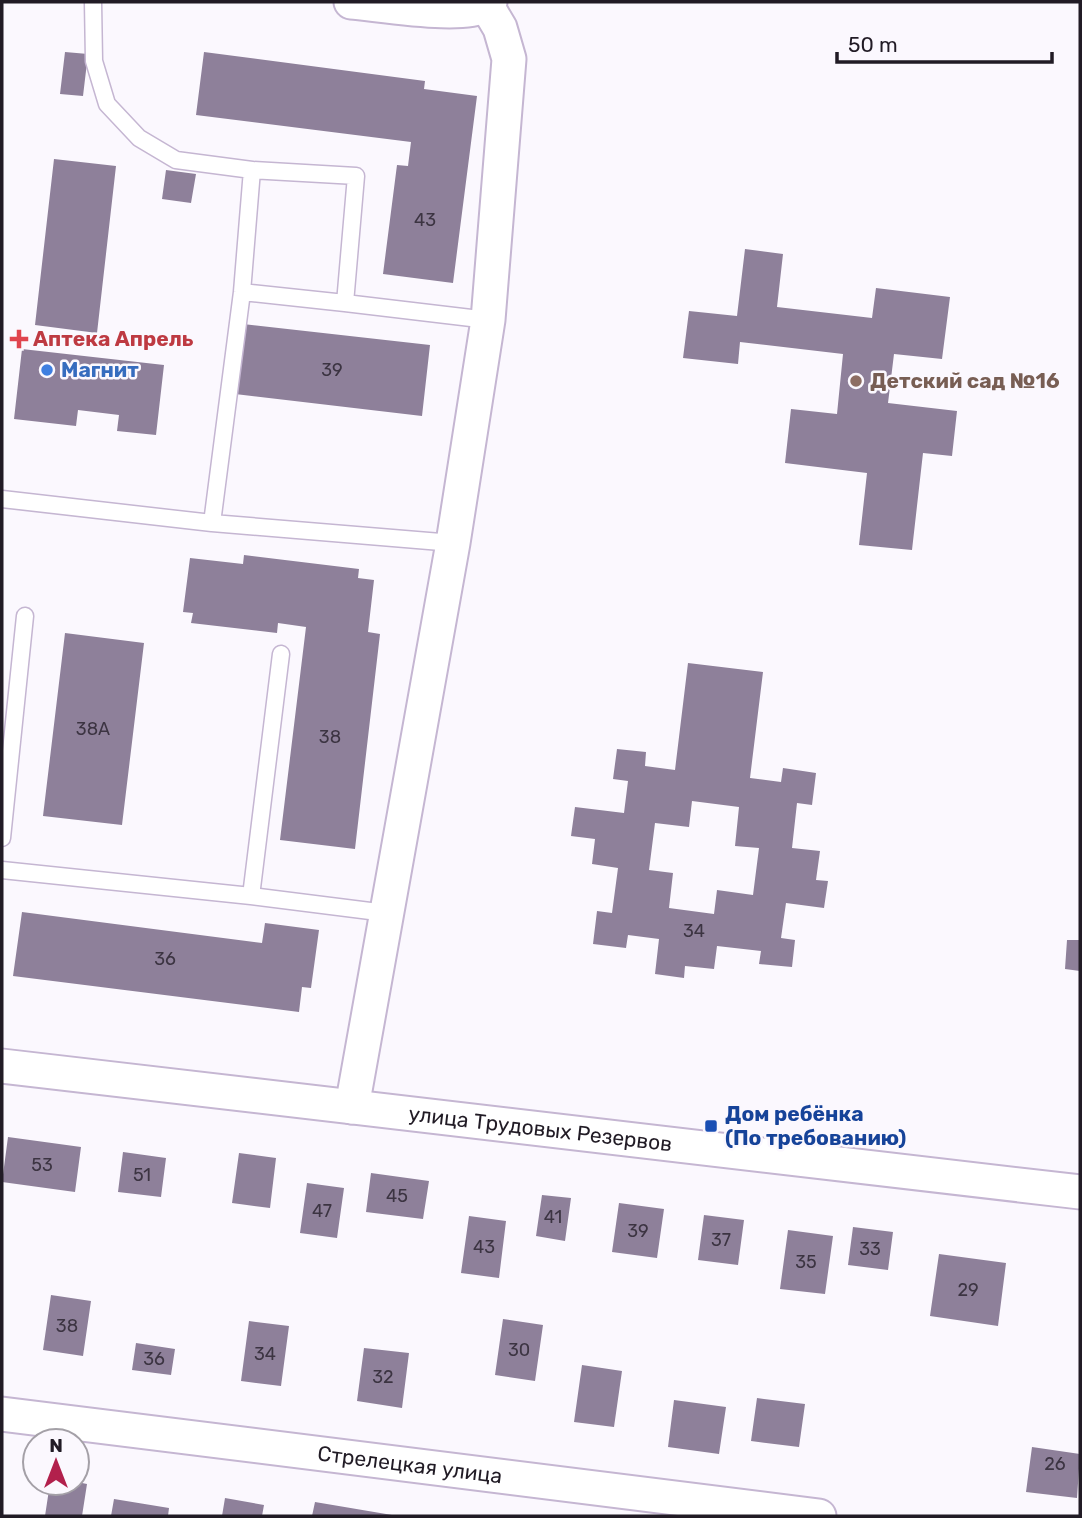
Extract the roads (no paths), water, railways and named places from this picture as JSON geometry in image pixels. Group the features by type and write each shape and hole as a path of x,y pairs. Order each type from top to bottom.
{"street":[{"path":"351,2 459,12 489,4 500,28 509,60 488,320 453,543 352,1107"},
{"name":"улица Трудовых Резервов","path":"2,1066 1080,1192"},
{"name":"Стрелецкая улица","path":"2,1414 819,1516"}],"lane":[{"path":"93,2 94,61 107,104 139,138 176,160 252,170 356,176 345,303"},
{"path":"212,523 242,292 252,170"},
{"path":"242,292 488,320"},
{"path":"2,499 212,523 453,543"},
{"path":"2,838 24,616"},
{"path":"251,896 281,654"},
{"path":"2,870 386,913"}],"place":[{"name":"Аптека Апрель","path":"19,339"},
{"name":"Магнит","path":"47,370"},
{"name":"Детский сад №16","path":"856,381"},
{"name":"Дом ребёнка (По требованию)","path":"711,1126"}]}
